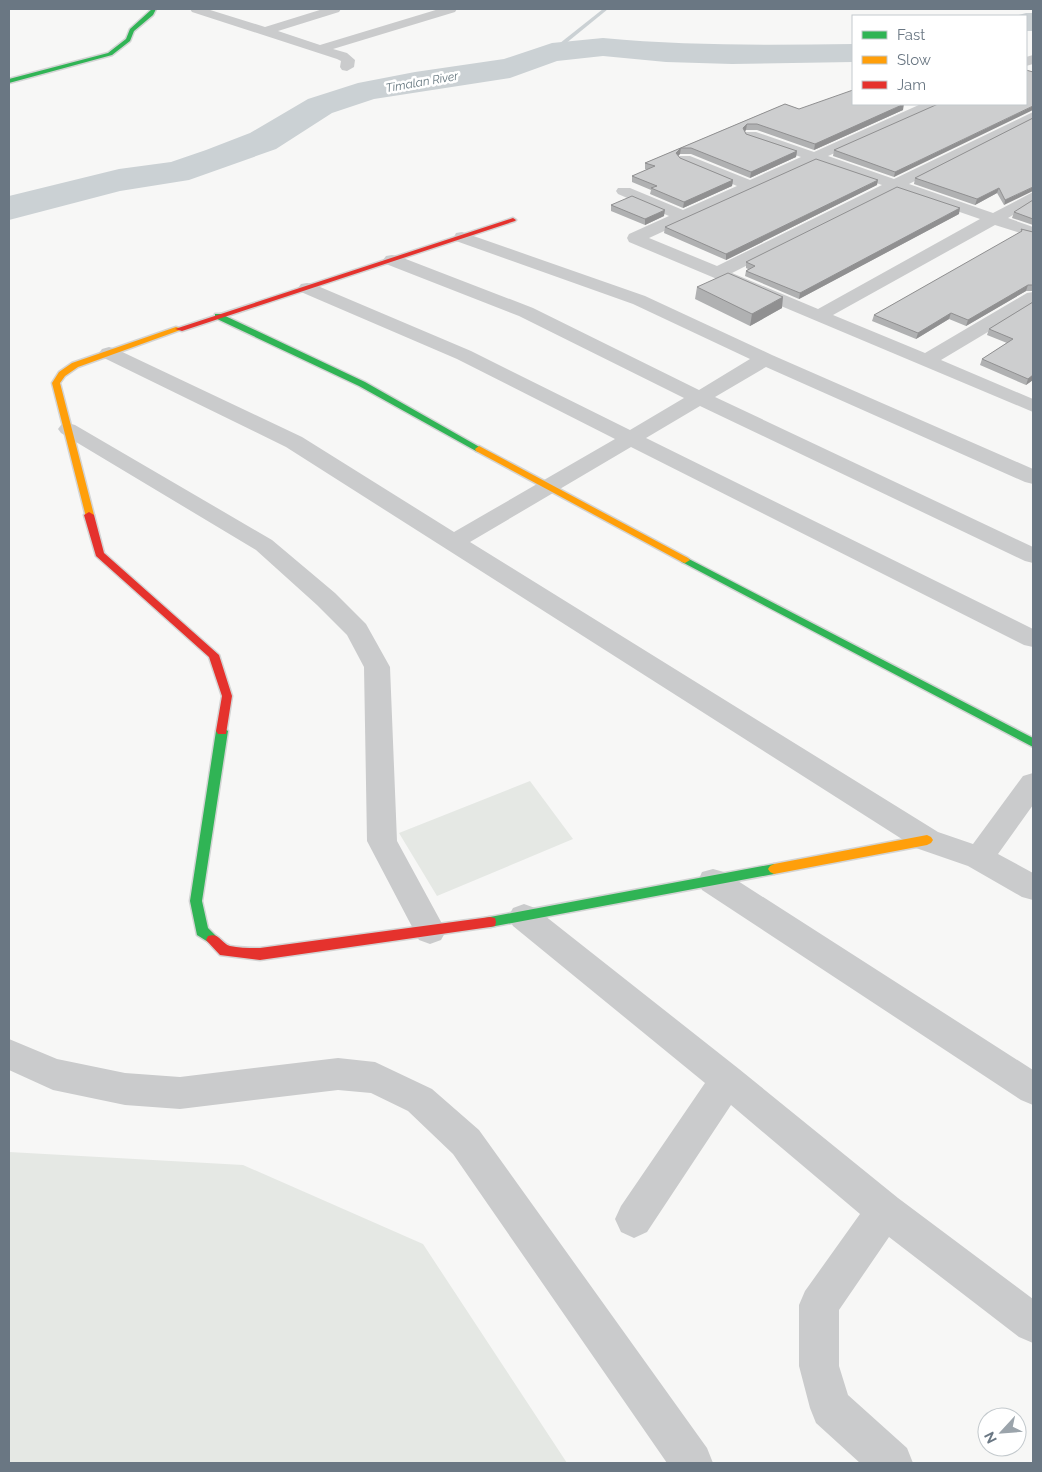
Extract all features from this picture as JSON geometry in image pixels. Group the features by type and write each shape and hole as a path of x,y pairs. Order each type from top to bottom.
{"street":[{"path":"9,82 110,54 128,40 132,30 154,9"},
{"path":"196,9 342,56 348,60 347,67"},
{"path":"214,14 233,9"},
{"path":"266,31 335,9"},
{"path":"320,49 451,9"},
{"path":"930,105 635,238 1033,406"},
{"path":"718,273 1033,116"},
{"path":"751,135 1033,232"},
{"path":"685,159 750,186"},
{"path":"624,191 682,216"},
{"path":"818,316 1033,197"},
{"path":"513,220 218,316 75,365 62,374 56,384 99,554 214,655 227,696 196,901 202,931 225,950 260,954 524,917 927,840"},
{"path":"462,236 639,300 765,359 1033,477"},
{"path":"392,260 526,312 700,398 1033,556"},
{"path":"307,288 464,355 632,437 1033,639"},
{"path":"926,361 1033,297"},
{"path":"218,316 362,384 548,487 1033,743"},
{"path":"109,353 294,442 927,840 979,858 1033,888"},
{"path":"454,542 765,359"},
{"path":"68,429 264,545 326,599 357,630 377,667 382,840 430,931"},
{"path":"979,858 1033,784"},
{"path":"713,881 1033,1089"},
{"path":"524,917 727,1080 885,1211 1033,1323"},
{"path":"9,1054 53,1074 125,1089 180,1093 338,1074 374,1078 420,1100 466,1142 692,1463"},
{"path":"634,1219 727,1080"},
{"path":"885,1211 819,1305 819,1366 831,1408 892,1463"}],"shaded area":[{"path":"530,781 573,839 437,896 399,833"},
{"path":"9,1152 243,1165 423,1244 567,1463 9,1463"}],"building":[{"path":"1027,70 1033,72 1033,106 895,172 834,150 936,105 1027,105"},
{"path":"852,90 852,105 902,105 815,144 757,124 747,124 743,128 746,134 797,151 751,172 691,148 681,148 676,153 680,158 733,180 684,202 651,188 657,186 632,176 655,166 645,163 785,104 799,109"},
{"path":"1033,118 1033,187 1005,200 999,188 977,199 915,178"},
{"path":"816,159 878,180 726,254 665,227"},
{"path":"897,187 960,208 800,293 746,271 755,266 746,262"},
{"path":"632,196 665,210 645,219 611,205"},
{"path":"1033,200 1033,219 1014,212"},
{"path":"1021,229 1033,232 1033,285 1028,285 968,320 951,313 918,333 874,315 1022,231"},
{"path":"728,273 783,297 752,314 697,287"},
{"path":"1033,302 1033,375 1028,379 982,359 1013,339 989,329"}],"waterway":[{"path":"552,52 606,9"},
{"name":"Timalan River","path":"1027,22 1033,22"},
{"name":"Timalan River","path":"9,208 119,180 176,172 219,158 263,141 320,106 342,98 370,90 510,68 552,52 603,47 666,53 732,55 852,53"}],"traffic: fast":[{"path":"9,81 110,54 128,40 132,30 151,14 154,9"},
{"path":"218,316 362,384 479,449"},
{"path":"685,560 1033,743"},
{"path":"213,940 202,931 196,901 222,731"},
{"path":"490,922 774,869"}],"traffic: slow":[{"path":"89,515 56,383 62,374 75,365 179,329"},
{"path":"479,449 685,560"},
{"path":"774,869 927,840"}],"traffic: jam":[{"path":"179,329 513,220"},
{"path":"89,515 99,554 214,655 227,696 222,731"},
{"path":"213,940 225,951 260,954 490,922"}]}
